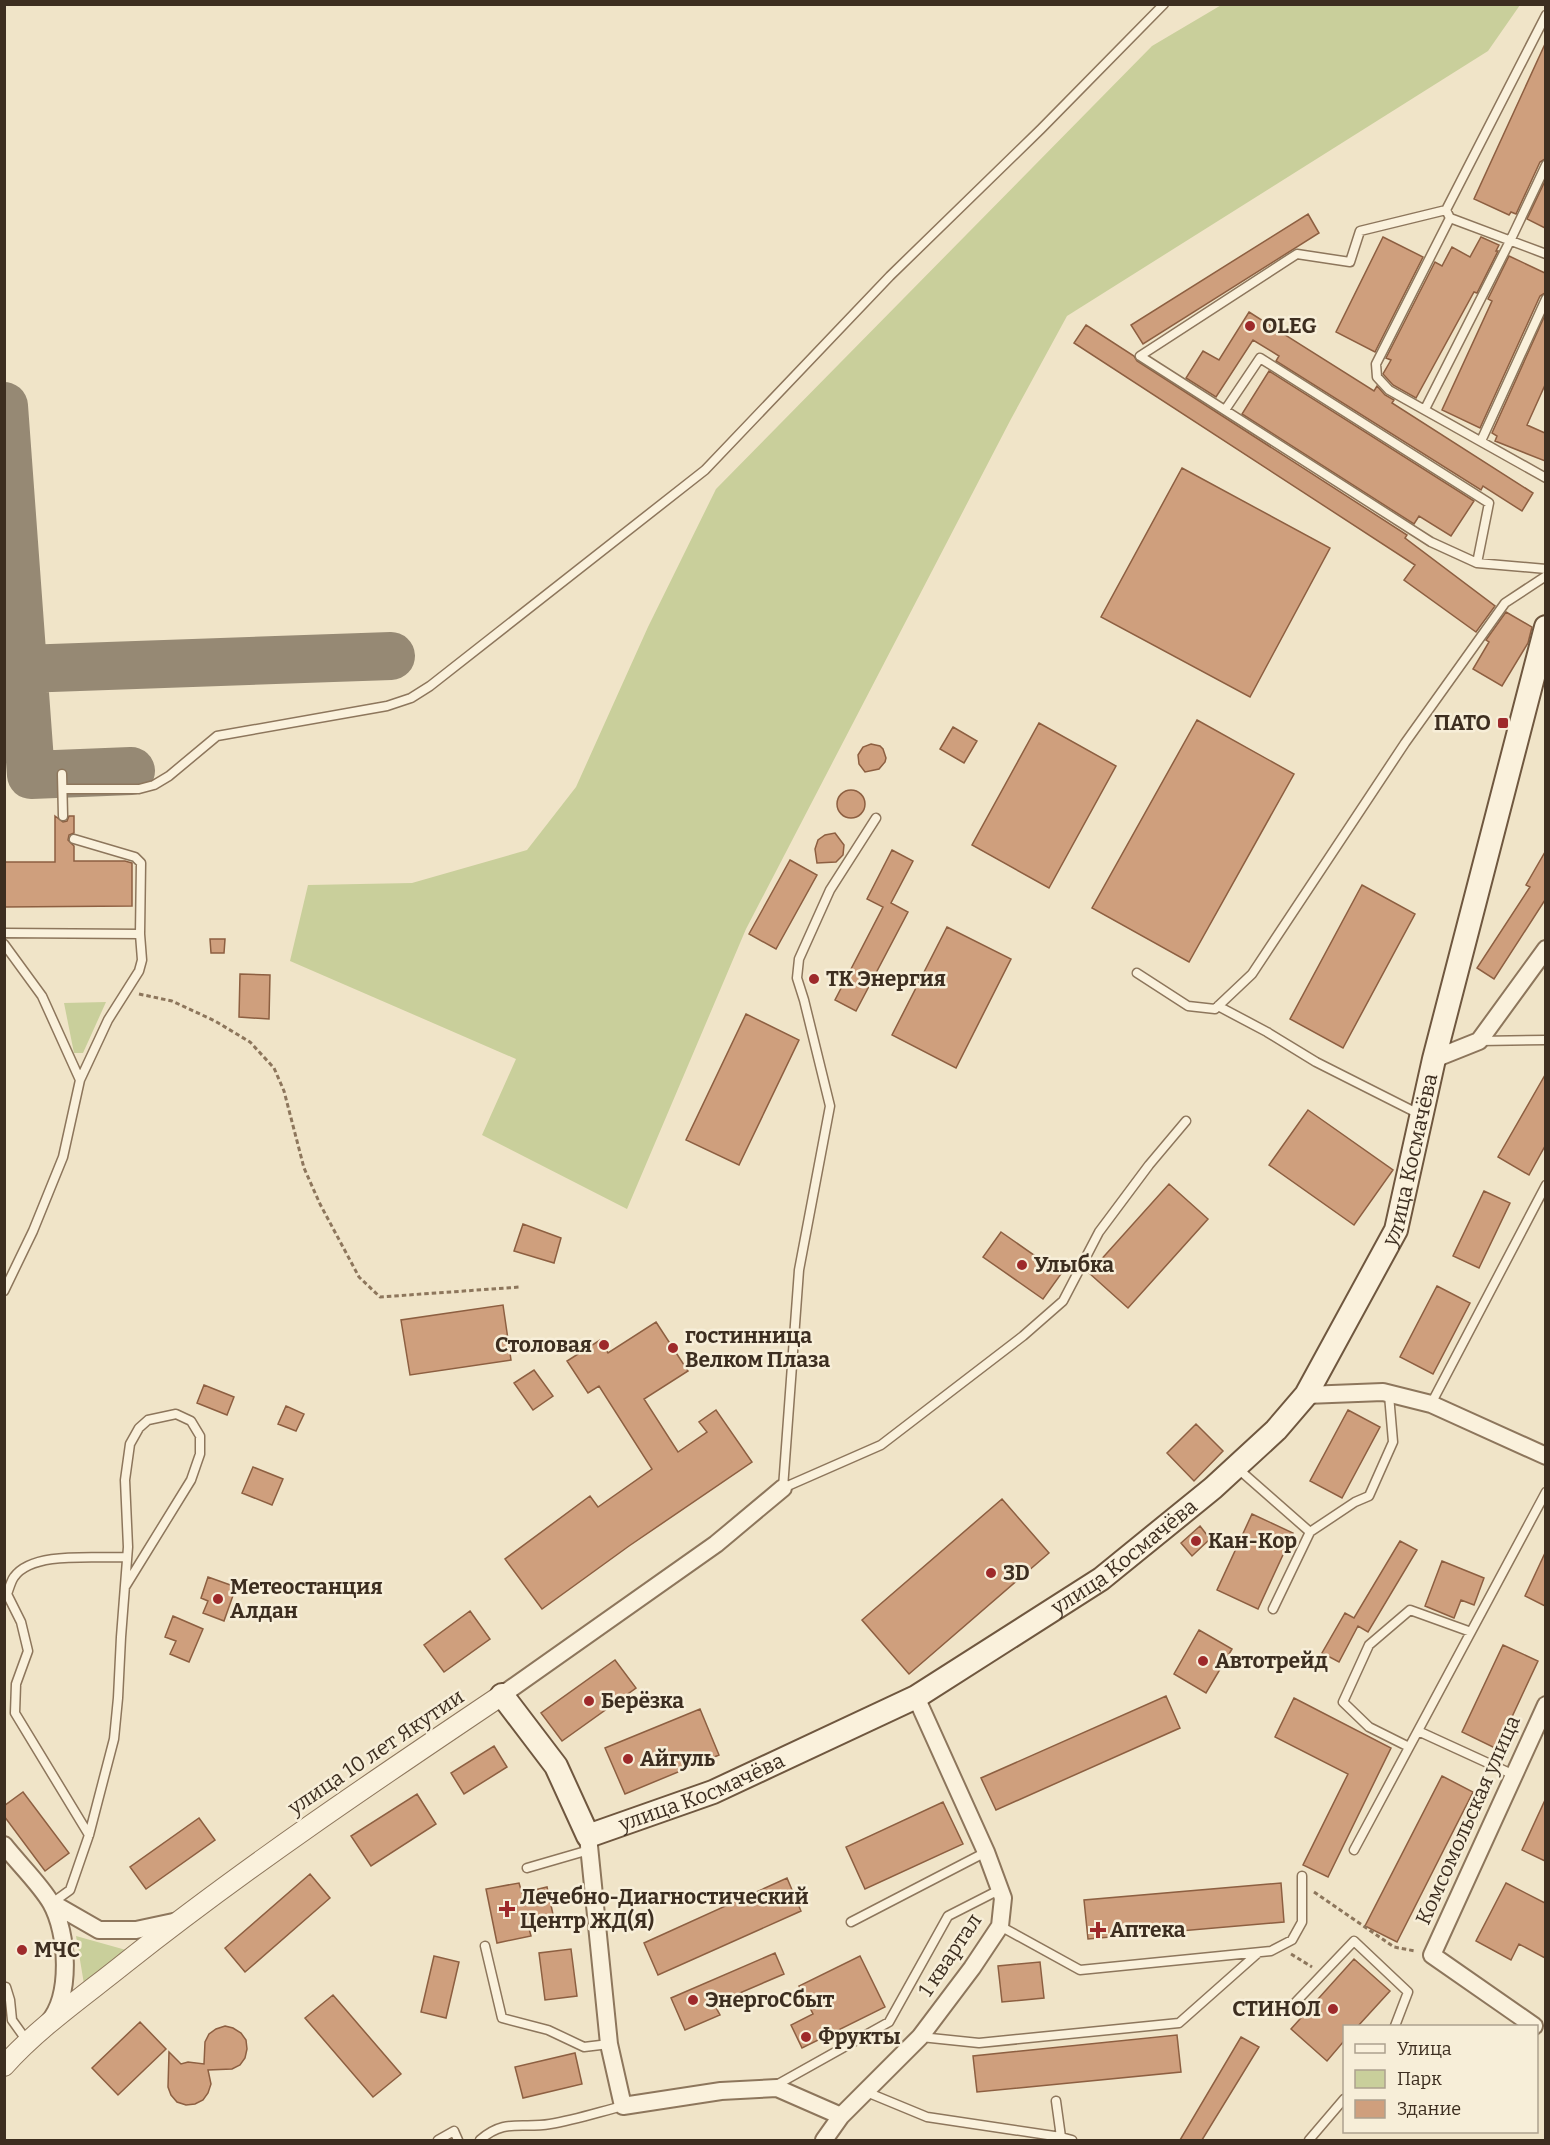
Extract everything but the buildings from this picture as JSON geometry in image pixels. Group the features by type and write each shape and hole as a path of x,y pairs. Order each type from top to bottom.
{"main road":[{"name":"улица Космачёва","path":"588,1843 713,1792 916,1697 1101,1579 1213,1488 1276,1430 1306,1395 1396,1230 1434,1059 1545,627"},
{"path":"502,1695 556,1766 588,1843"}],"street":[{"path":"1479,1041 1545,948"},
{"name":"улица Космачёва","path":"1434,1059 1479,1041"},
{"path":"1306,1395 1383,1392 1431,1404 1545,1456"},
{"name":"улица 10 лет Якутии","path":"4,2066 34,2036 179,1920 330,1811 502,1695 716,1544 783,1488"},
{"name":"1 квартал","path":"824,2140 841,2116 864,2091 920,2037 972,1968 1000,1926 1003,1898 986,1852 916,1697"},
{"name":"Комсомольская улица","path":"1432,1955 1545,1705"},
{"path":"588,1843 609,2044 623,2106 722,2091 777,2088 841,2116"},
{"path":"4,1845 52,1904 64,1941 65,1977 55,2015 34,2036"},
{"path":"52,1904 99,1930 136,1930 179,1920"},
{"path":"1432,1955 1532,2025"}],"lane":[{"path":"63,789 139,789 154,785 169,776 217,736 387,706 411,698 430,686 705,470 890,276 1041,129 1164,4"},
{"path":"1545,15 1376,364 1377,377 1389,390 1545,478"},
{"path":"1425,409 1545,165"},
{"path":"1545,254 1448,214 1360,231 1350,262 1297,254 1140,356 1431,542 1477,563 1545,568"},
{"path":"1481,441 1545,299"},
{"path":"1225,410 1260,358 1489,503 1477,563"},
{"path":"1137,973 1188,1006 1215,1009 1252,974 1405,742 1505,603 1545,576"},
{"path":"62,774 63,816"},
{"path":"876,818 830,890 799,959 796,978 804,1000 830,1106 799,1270 783,1488 881,1445 1023,1336 1063,1301 1099,1232 1149,1165 1186,1121"},
{"path":"4,1291 33,1231 63,1157 80,1080 108,1020 139,971 142,960 139,860 74,839"},
{"path":"4,933 140,934"},
{"path":"4,944 42,996 80,1080"},
{"path":"1218,1006 1316,1062 1422,1115"},
{"path":"1479,1041 1545,1040"},
{"path":"1431,1404 1545,1185"},
{"path":"1273,1609 1310,1532 1355,1502 1370,1496 1393,1442 1389,1395"},
{"path":"52,1904 70,1890 89,1835 114,1739 125,1587 128,1557 124,1480 130,1444 139,1428 148,1420 176,1414 191,1421 200,1436 200,1454 191,1480 125,1587"},
{"path":"1236,1467 1310,1532"},
{"path":"1354,1850 1545,1492"},
{"path":"89,1835 15,1713 16,1684 28,1651 21,1622 7,1594 14,1576 34,1562 62,1558 128,1557"},
{"path":"1409,1747 1369,1727 1343,1702 1369,1645 1410,1610 1471,1632"},
{"path":"1418,1731 1514,1775"},
{"path":"527,1868 588,1843"},
{"path":"851,1922 986,1852"},
{"path":"1000,1926 1080,1970 1271,1952 1292,1940 1302,1922 1302,1879"},
{"path":"777,2088 780,2083 889,2022 948,1916 999,1890"},
{"path":"1292,2006 1354,1941 1408,1992 1395,2025"},
{"path":"484,1946 502,2018 548,2031 584,2048 609,2044"},
{"path":"920,2037 979,2043 1179,2023 1258,1953"},
{"path":"6,1986 12,2020 34,2036"},
{"path":"864,2091 927,2117 1072,2140"},
{"path":"1309,2140 1343,2099"},
{"path":"1056,2101 1060,2137"},
{"path":"480,2140 492,2130 505,2126 549,2125 623,2106"},
{"path":"438,2140 454,2131 458,2140"}],"path":[{"path":"122,997 137,994 172,1001 250,1042 274,1068 284,1091 304,1168 320,1204 359,1277 380,1297 520,1287"},
{"path":"1302,1879 1394,1947 1432,1955"},
{"path":"1301,1960 1312,1967"}],"green space":[{"path":"1223,4 1520,5 1488,51 1067,316 1011,419 746,929 627,1209 482,1135 516,1059 290,961 308,885 412,883 527,850 576,787 648,627 716,489 1152,46"},
{"path":"106,1002 83,1053 74,1053 64,1003"},
{"path":"76,1936 126,1950 84,1984"}],"taxiway":[{"path":"4,406 31,775 131,771"},
{"path":"23,669 391,656"}],"place":[{"name":"OLEG","path":"1250,326"},
{"name":"ПАТО","path":"1503,723"},
{"name":"ТК Энергия","path":"814,979"},
{"name":"Улыбка","path":"1022,1265"},
{"name":"Столовая","path":"604,1345"},
{"name":"гостинница Велком Плаза","path":"673,1348"},
{"name":"Кан-Кор","path":"1196,1541"},
{"name":"3D","path":"991,1573"},
{"name":"Метеостанция Алдан","path":"218,1599"},
{"name":"Автотрейд","path":"1203,1661"},
{"name":"Берёзка","path":"589,1701"},
{"name":"Айгуль","path":"628,1759"},
{"name":"Лечебно-Диагностический Центр ЖД(Я)","path":"507,1909"},
{"name":"Аптека","path":"1098,1930"},
{"name":"МЧС","path":"22,1950"},
{"name":"ЭнергоСбыт","path":"693,2000"},
{"name":"СТИНОЛ","path":"1333,2009"},
{"name":"Фрукты","path":"806,2037"}]}
